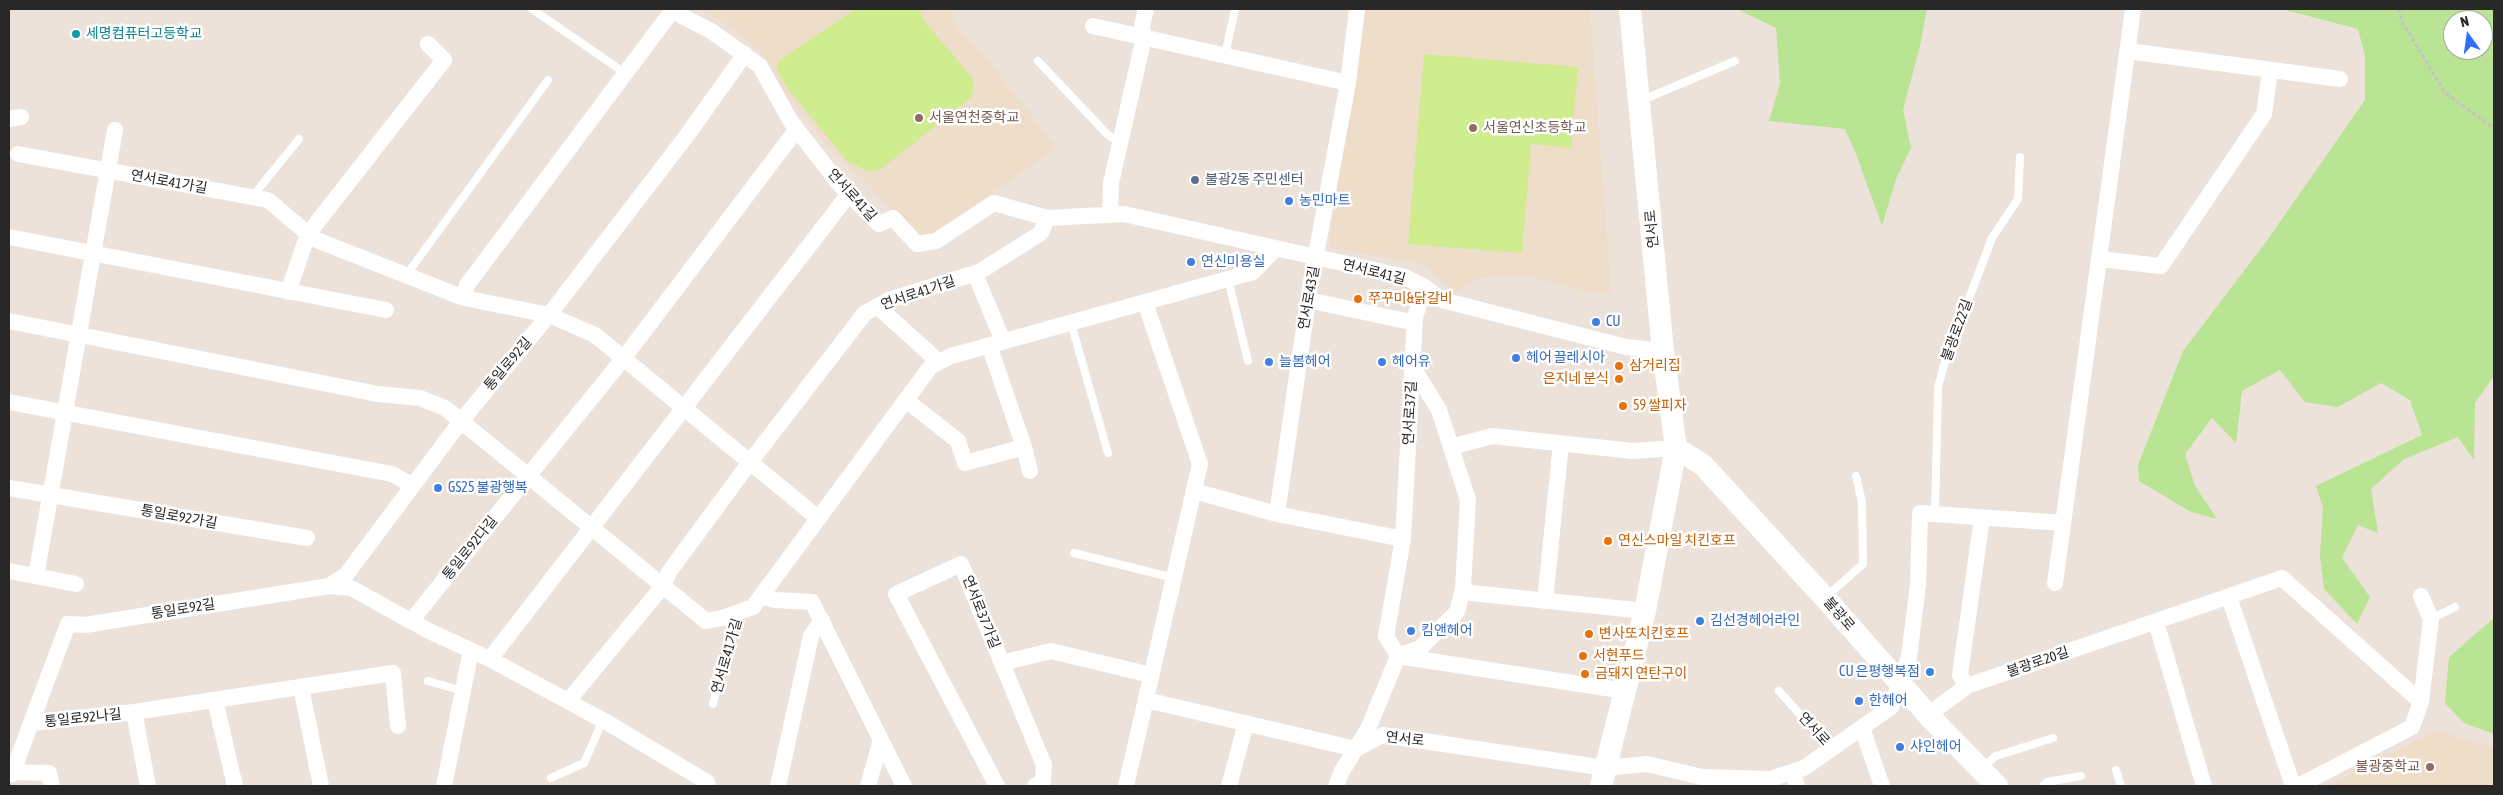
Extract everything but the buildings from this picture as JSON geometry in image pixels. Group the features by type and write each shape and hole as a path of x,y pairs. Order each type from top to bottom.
{"main road":[{"name":"연서로","path":"1603,777 1644,611 1676,448 1662,351 1630,9"},
{"name":"불광로","path":"1676,448 1703,465 1825,598 1900,685 1998,786"}],"street":[{"path":"1110,214 1111,183 1144,37 1142,26 1146,9"},
{"name":"연서로43길","path":"1277,514 1308,300 1348,83 1357,9"},
{"path":"2055,582 2133,9"},
{"name":"연서로41길","path":"625,73 671,10 711,30 760,66 797,129 849,194 879,224 893,218 917,244 936,242 994,203 1047,218 1124,214 1405,278 1425,287 1442,300 1626,347 1662,351"},
{"path":"1093,26 1348,83"},
{"path":"288,292 308,234 444,60 428,44"},
{"path":"2128,51 2340,79"},
{"path":"549,316 685,138 746,54"},
{"path":"2099,258 2161,266 2264,114 2270,70"},
{"path":"464,298 467,285 625,73"},
{"path":"528,476 623,359 797,129"},
{"path":"36,576 115,130"},
{"name":"연서로41가길","path":"18,154 268,200 314,239 405,277 464,298 549,316 595,335 818,518"},
{"path":"490,659 590,527 849,194"},
{"name":"연서로41가길","path":"663,586 669,572 750,462 865,313 889,300 975,274 1040,233 1047,218"},
{"path":"9,237 93,255 386,310"},
{"name":"연서로41가길","path":"737,613 753,607 931,366 951,356 1253,272 1275,249"},
{"path":"975,274 996,343 1030,471"},
{"name":"연서로37길","path":"1398,656 1386,636 1403,539 1415,323 1425,287"},
{"path":"1308,300 1415,323"},
{"path":"1126,786 1200,464 1146,302"},
{"path":"877,306 939,362"},
{"name":"통일로92길","path":"11,773 68,624 85,625 329,586 346,575 461,421 549,316"},
{"path":"9,321 378,394 420,398 445,408 706,621 737,613"},
{"path":"1336,786 1342,771 1368,729 1398,656 1420,648 1457,612 1462,592 1468,500 1439,410 1412,366"},
{"path":"906,400 958,440 965,464 1024,447"},
{"path":"9,402 392,474 412,485"},
{"path":"1451,446 1492,436 1633,451 1676,448"},
{"path":"1545,601 1561,443"},
{"name":"통일로92다길","path":"411,621 528,476"},
{"name":"통일로92가길","path":"9,488 307,538"},
{"path":"1194,490 1277,514 1403,539"},
{"path":"1832,749 1891,707 1900,685 1909,657 1918,584 1920,513 2063,524"},
{"path":"1967,686 1960,675 1982,518"},
{"name":"연서로37가길","path":"997,786 896,594 962,564 1044,765 1043,781 1035,786"},
{"path":"9,571 76,584"},
{"name":"불광로20길","path":"1928,715 1967,686 2282,578 2421,702"},
{"path":"329,586 352,588 411,621 490,659 603,720 707,782 708,786"},
{"path":"568,701 663,586"},
{"path":"1462,592 1644,611"},
{"path":"761,596 775,600 812,602 904,786"},
{"path":"2298,786 2412,727 2421,702 2432,619 2421,596"},
{"path":"2229,597 2293,786"},
{"path":"778,786 811,636 822,620"},
{"path":"2156,622 2204,786"},
{"path":"444,786 471,650"},
{"path":"1002,663 1051,651 1151,675"},
{"path":"1398,656 1624,691"},
{"name":"통일로92나길","path":"31,723 134,712 393,673 398,726"},
{"path":"301,687 322,786"},
{"path":"215,700 235,786"},
{"path":"1146,700 1356,749"},
{"name":"통일로92나길","path":"134,712 148,786"},
{"path":"1229,786 1246,723"},
{"path":"1862,728 1882,786"},
{"name":"연서로","path":"1356,749 1384,735 1603,777 1647,764 1702,777 1770,779 1794,779 1804,768 1832,749"},
{"path":"868,786 881,740"},
{"path":"11,773 50,773 52,786"}],"lane":[{"path":"532,9 625,73"},
{"path":"1225,55 1236,9"},
{"path":"1038,61 1107,134 1121,144"},
{"path":"1640,101 1735,61"},
{"path":"405,277 548,80"},
{"path":"252,197 299,139"},
{"name":"불광로22길","path":"1935,514 1938,387 1992,238 2018,199 2020,157"},
{"path":"1228,279 1248,360"},
{"path":"1070,322 1108,453"},
{"path":"1825,598 1863,564 1862,502 1856,476"},
{"path":"1074,553 1174,578"},
{"path":"2432,619 2456,607"},
{"name":"연서로41가길","path":"713,704 737,613"},
{"path":"428,681 463,691"},
{"name":"연서로","path":"1779,691 1832,749"},
{"path":"551,778 584,763 603,720"},
{"path":"1980,769 1996,756 2052,738"},
{"path":"2116,770 2121,786"},
{"path":"2043,786 2047,782 2082,776"}],"path":[{"path":"2398,9 2403,23 2445,93 2494,128"}],"shaded area":[{"name":"서울연천중학교","path":"699,9 950,9 961,33 982,53 1057,148 928,238 923,238 913,232 868,184 829,147 782,88 759,50 735,29"},
{"name":"서울연신초등학교","path":"1363,9 1590,9 1611,293 1584,292 1529,276 1502,275 1479,279 1453,293 1426,265 1329,247"},
{"name":"불광중학교","path":"2437,730 2494,748 2494,786 2329,786"}],"green space":[{"path":"855,9 919,9 924,21 972,78 974,86 971,98 882,168 870,171 849,163 789,90 781,78 777,66 779,61"},
{"path":"1737,9 1927,9 1920,46 1903,110 1911,148 1896,179 1882,226 1845,129 1769,121 1780,83 1776,28"},
{"path":"2282,9 2494,9 2494,376 2475,403 2474,460 2458,437 2404,459 2371,489 2378,533 2358,525 2342,558 2370,597 2357,624 2324,589 2320,556 2323,508 2316,486 2422,435 2410,400 2381,383 2338,407 2305,402 2280,370 2242,391 2236,443 2212,418 2185,454 2195,486 2217,519 2191,512 2139,481 2138,465 2183,351 2266,242 2365,100 2365,56 2358,29"},
{"path":"1424,54 1578,67 1571,148 1531,144 1522,253 1408,244"},
{"path":"2494,618 2494,734 2464,723 2445,703 2449,657"}],"place":[{"name":"세명컴퓨터고등학교","path":"76,34"},
{"name":"서울연천중학교","path":"919,118"},
{"name":"서울연신초등학교","path":"1473,128"},
{"name":"불광2동 주민센터","path":"1195,180"},
{"name":"농민마트","path":"1289,201"},
{"name":"연신미용실","path":"1191,262"},
{"name":"쭈꾸미&닭갈비","path":"1358,299"},
{"name":"CU","path":"1596,322"},
{"name":"헤어 끌레시아","path":"1516,358"},
{"name":"늘봄헤어","path":"1269,362"},
{"name":"헤어유","path":"1382,362"},
{"name":"삼거리집","path":"1619,366"},
{"name":"은지네 분식","path":"1619,379"},
{"name":"59 쌀피자","path":"1623,406"},
{"name":"GS25 불광행복","path":"438,488"},
{"name":"연신스마일 치킨호프","path":"1608,541"},
{"name":"김선경헤어라인","path":"1700,621"},
{"name":"킴앤헤어","path":"1411,631"},
{"name":"변사또치킨호프","path":"1589,634"},
{"name":"서현푸드","path":"1583,656"},
{"name":"CU 은평행복점","path":"1930,672"},
{"name":"금돼지 연탄구이","path":"1585,674"},
{"name":"한헤어","path":"1859,701"},
{"name":"샤인헤어","path":"1900,747"},
{"name":"불광중학교","path":"2430,767"}]}
